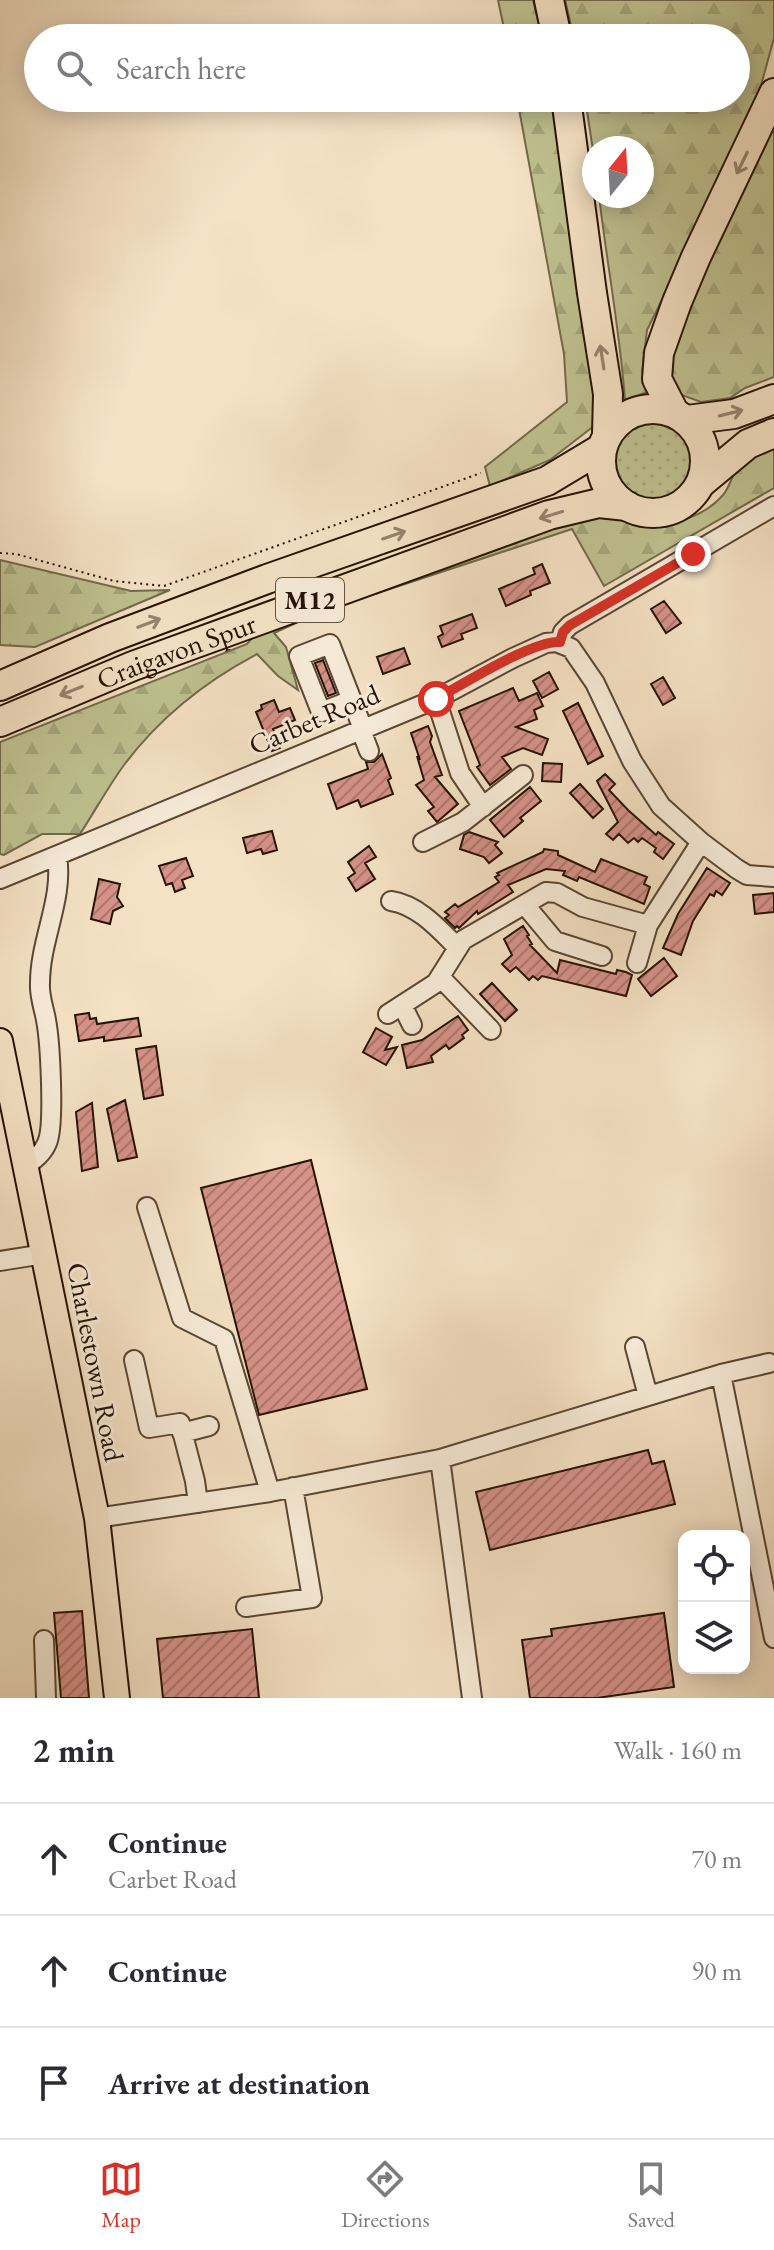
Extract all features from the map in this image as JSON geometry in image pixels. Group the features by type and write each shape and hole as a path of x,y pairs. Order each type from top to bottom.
{"highway":[{"path":"549,0 554,24"},
{"path":"701,483 705,455 702,442 680,416 657,379 659,353 686,280 774,93"},
{"path":"568,112 608,394 600,464 605,483 614,496 627,506"},
{"name":"M12","path":"604,441 616,423 631,413 652,408 680,416 734,414 774,399"},
{"name":"M12","path":"627,506 640,512 668,511 686,502 701,483 748,444 774,433"},
{"name":"Craigavon Spur","path":"0,686 124,632 547,481 604,441"},
{"name":"Craigavon Spur","path":"0,722 148,660 549,515 599,503 627,506"}],"main road":[{"name":"Charlestown Road","path":"0,1041 97,1518 117,1698"}],"street":[{"path":"774,506 570,625 563,632 560,642 571,648 595,683 632,761 661,806 701,842 747,875 774,877"},
{"name":"Carbet Road","path":"0,879 436,699 535,648 560,642"},
{"path":"436,699 460,773 483,807"},
{"path":"352,700 369,751"},
{"path":"423,842 463,822 523,775"},
{"path":"637,963 648,925 701,842"},
{"path":"27,1165 37,1158 48,1142 50,1130 49,1051 39,984 60,877 57,856"},
{"path":"412,1025 395,1010 441,978 463,940 546,892 552,891 583,907 648,925"},
{"path":"391,901 403,903 426,919 457,947"},
{"path":"525,905 555,941 590,958"},
{"path":"441,978 491,1030"},
{"path":"147,1207 182,1318 224,1339 270,1492"},
{"path":"0,1261 44,1254"},
{"path":"635,1347 648,1396"},
{"path":"134,1360 149,1428 180,1423 198,1503"},
{"path":"97,1518 270,1492 440,1459 721,1374 769,1363"},
{"path":"721,1374 774,1638"},
{"path":"182,1433 209,1426"},
{"path":"440,1459 472,1698"},
{"path":"246,1607 312,1598 293,1487"},
{"path":"44,1640 46,1698"}],"path":[{"path":"0,553 16,554 114,581 164,586 481,473"}],"green space":[{"path":"498,0 533,0 539,24 503,24"},
{"path":"565,0 774,0 774,38 760,89 728,166 647,330 642,372 648,392 625,400 601,208 654,208 654,136 591,136 587,112 750,112 750,24 571,24"},
{"path":"520,112 554,112 575,237 599,422 550,460 490,486 485,467 567,402 564,354"},
{"path":"774,118 774,377 745,388 730,398 701,402 679,394 667,374 668,349"},
{"path":"653,419 668,422 681,431 690,444 693,459 690,474 681,487 668,496 653,499 638,496 625,487 616,474 613,459 616,444 625,431 638,422"},
{"path":"774,444 774,488 604,586 572,529 320,612 274,633 286,647 298,690 278,676 257,654 184,702 152,732 112,782 80,834 42,834 4,855 0,854 0,742 247,644 266,623 603,510 633,521 666,523 682,520 711,506 723,495 745,460"},
{"path":"0,560 131,591 170,590 35,647 0,645"}],"building":[{"path":"542,564 550,583 506,606 499,589 535,574 533,568"},
{"path":"664,601 681,623 666,633 651,609"},
{"path":"472,614 477,628 461,634 463,639 442,647 438,637 443,634 440,626"},
{"path":"404,648 410,664 383,674 377,657"},
{"path":"323,660 336,693 328,696 315,663"},
{"path":"549,672 558,689 542,698 533,681"},
{"path":"663,677 675,698 663,705 651,684"},
{"path":"513,688 519,701 537,693 543,706 534,710 537,719 516,727 548,739 542,755 523,748 502,757 511,769 490,785 477,767 480,765 459,711"},
{"path":"274,700 279,712 290,708 295,720 273,729 280,748 272,751 256,712 262,709 261,705"},
{"path":"578,703 603,756 588,764 563,711"},
{"path":"428,726 432,736 430,742 442,775 435,777 458,804 437,822 428,811 434,807 416,785 424,780 411,733"},
{"path":"382,754 393,794 361,807 358,800 337,809 328,784 368,769 366,762 374,762"},
{"path":"543,763 562,764 561,782 542,781"},
{"path":"605,774 615,784 609,790 628,810 656,835 658,832 674,844 663,859 654,852 656,848 642,838 638,842 634,838 628,843 619,834 613,840 606,834 618,822 597,781"},
{"path":"580,784 603,809 593,818 570,793"},
{"path":"530,787 541,801 520,818 523,821 504,837 490,820"},
{"path":"272,831 277,850 263,854 261,849 247,853 243,838"},
{"path":"469,832 498,842 495,845 502,853 489,863 484,857 460,849 464,835"},
{"path":"369,846 376,857 365,863 375,879 356,891 348,878 355,873 348,862"},
{"path":"544,849 558,851 558,855 595,872 601,859 647,877 644,884 650,887 644,904 579,877 577,881 563,875 565,871 546,869 508,885 513,892 478,914 477,911 459,928 445,918 449,915 445,912 455,904 458,907 499,882 495,877 499,875 497,873"},
{"path":"186,858 193,876 182,880 185,888 175,892 172,883 166,885 159,866"},
{"path":"707,868 730,883 722,895 716,891 714,896 710,894 693,921 681,955 663,948 678,914"},
{"path":"99,879 120,884 117,897 123,906 113,911 110,924 91,919"},
{"path":"774,893 774,912 755,914 753,895"},
{"path":"523,926 529,935 530,945 557,973 560,960 632,975 626,996 542,976 538,980 533,976 529,980 516,967 510,972 502,964 512,955 504,939"},
{"path":"664,958 677,976 651,996 638,979"},
{"path":"492,983 517,1010 505,1021 480,994"},
{"path":"89,1013 90,1019 96,1018 97,1024 138,1018 141,1036 79,1041 75,1015"},
{"path":"458,1016 468,1030 462,1035 464,1038 449,1049 446,1045 431,1056 433,1062 407,1068 402,1045 422,1040"},
{"path":"376,1028 392,1037 385,1050 397,1047 386,1065 363,1052"},
{"path":"156,1046 163,1095 144,1099 136,1049"},
{"path":"125,1100 137,1157 118,1161 107,1109"},
{"path":"92,1103 98,1167 82,1171 76,1112"},
{"path":"311,1160 367,1389 259,1415 201,1188"},
{"path":"648,1450 652,1464 664,1461 675,1504 490,1550 476,1492"},
{"path":"82,1611 89,1698 61,1698 54,1613"},
{"path":"664,1613 674,1687 597,1698 530,1698 522,1640 552,1636 551,1629"},
{"path":"252,1629 259,1698 163,1698 157,1639"}],"route":[{"path":"436,699 513,658 546,643 560,642 563,632 570,625 693,554"}]}
